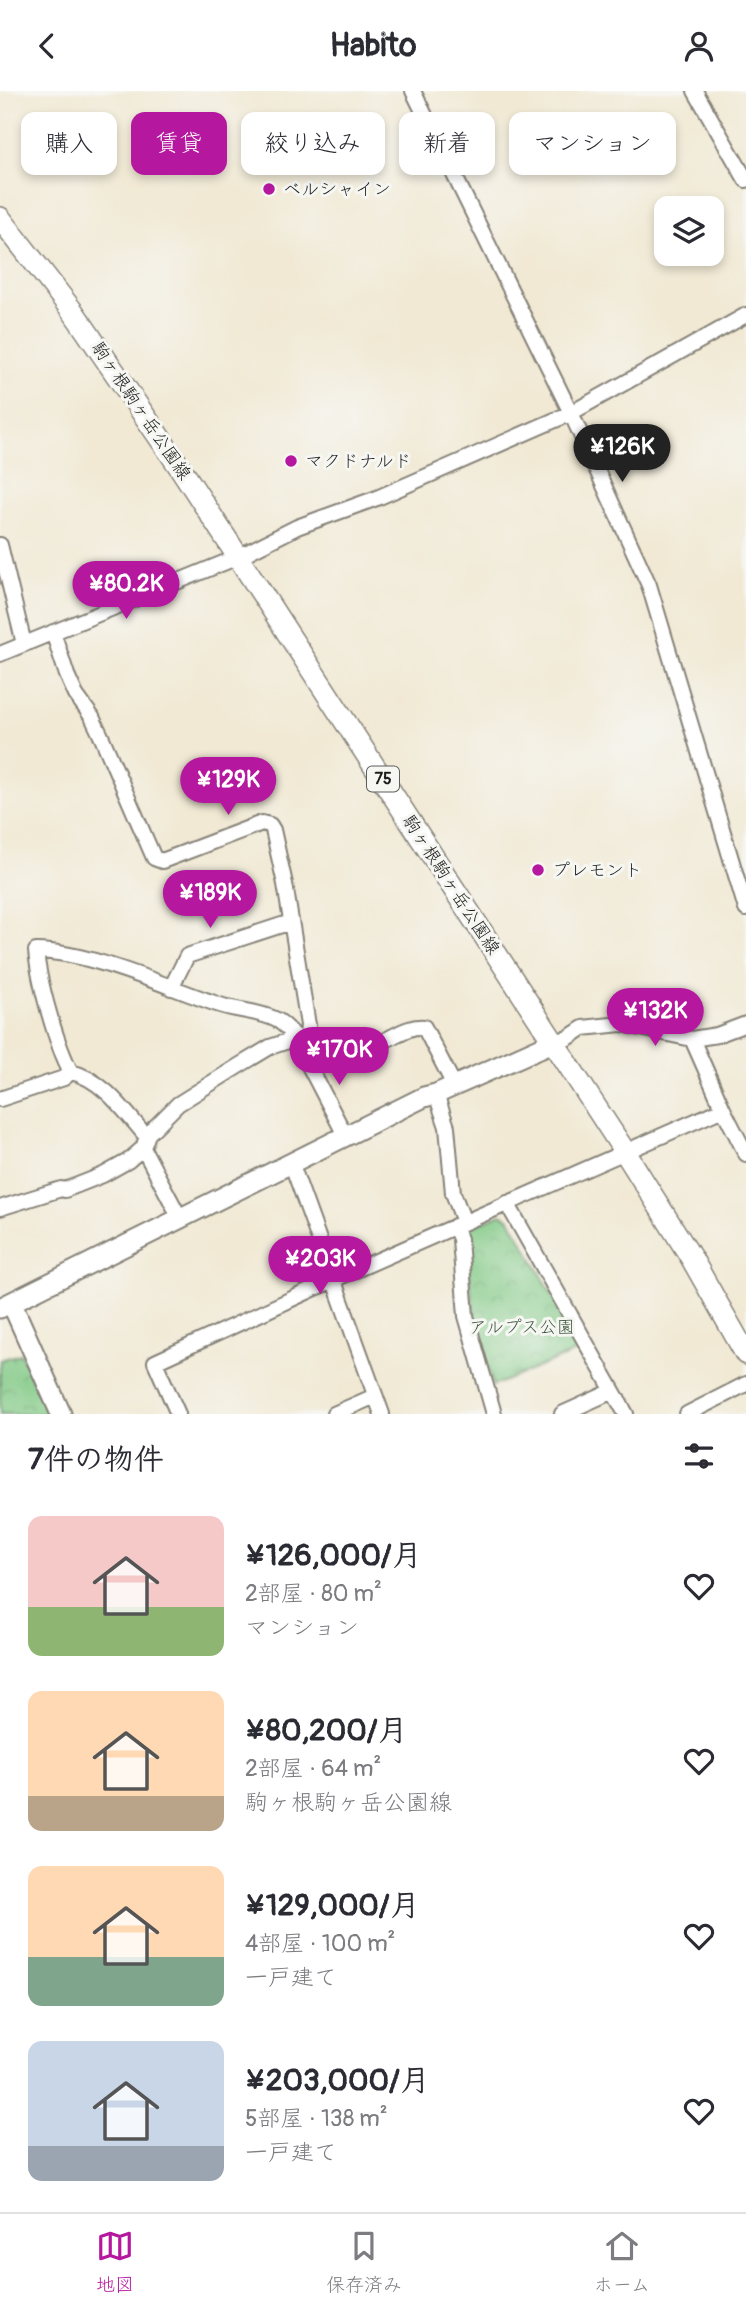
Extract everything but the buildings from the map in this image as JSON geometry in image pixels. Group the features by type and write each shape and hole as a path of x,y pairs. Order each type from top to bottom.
{"main road":[{"name":"駒ヶ根駒ヶ岳公園線","path":"0,218 74,313 238,557 625,1152 692,1259 746,1354"}],"street":[{"path":"413,91 571,413 649,585 746,909"},
{"path":"695,91 746,180"},
{"path":"0,654 238,557 297,527 377,498 571,413 746,315"},
{"path":"0,545 24,644"},
{"path":"53,632 67,675 102,738 154,858 162,861 262,823 270,825 273,830 309,1025 305,1058 346,1137"},
{"path":"171,988 187,955 292,922"},
{"path":"181,1220 145,1142 116,1101 90,1080 71,1072 53,1026 36,951 56,951 92,961 222,1006 276,1020 305,1044"},
{"path":"61,1414 6,1306 424,1097 568,1038 583,1028 621,1024 692,1039 717,1035 746,1024"},
{"path":"0,1208 65,1190 103,1175 128,1161 178,1104 270,1047 288,1041 339,1049 357,1048 373,1046 415,1027 424,1027 454,1085"},
{"path":"692,1039 746,1154"},
{"path":"0,1099 64,1078 71,1072"},
{"path":"436,1094 447,1127 453,1193 460,1224 466,1316 494,1414"},
{"path":"178,1414 155,1362 333,1280 723,1109"},
{"path":"292,1165 382,1414"},
{"path":"507,1203 626,1414"},
{"path":"687,1414 746,1384"},
{"path":"562,1414 613,1391"},
{"path":"334,1414 375,1396"}],"green space":[{"name":"アルプス公園","path":"501,1214 510,1219 583,1349 493,1386 474,1315 465,1235 468,1228"},
{"path":"21,1354 47,1414 0,1414 0,1360"}],"place":[{"name":"ベルシャイン","path":"269,189"},
{"name":"マクドナルド","path":"291,461"},
{"name":"プレモント","path":"538,870"}]}
